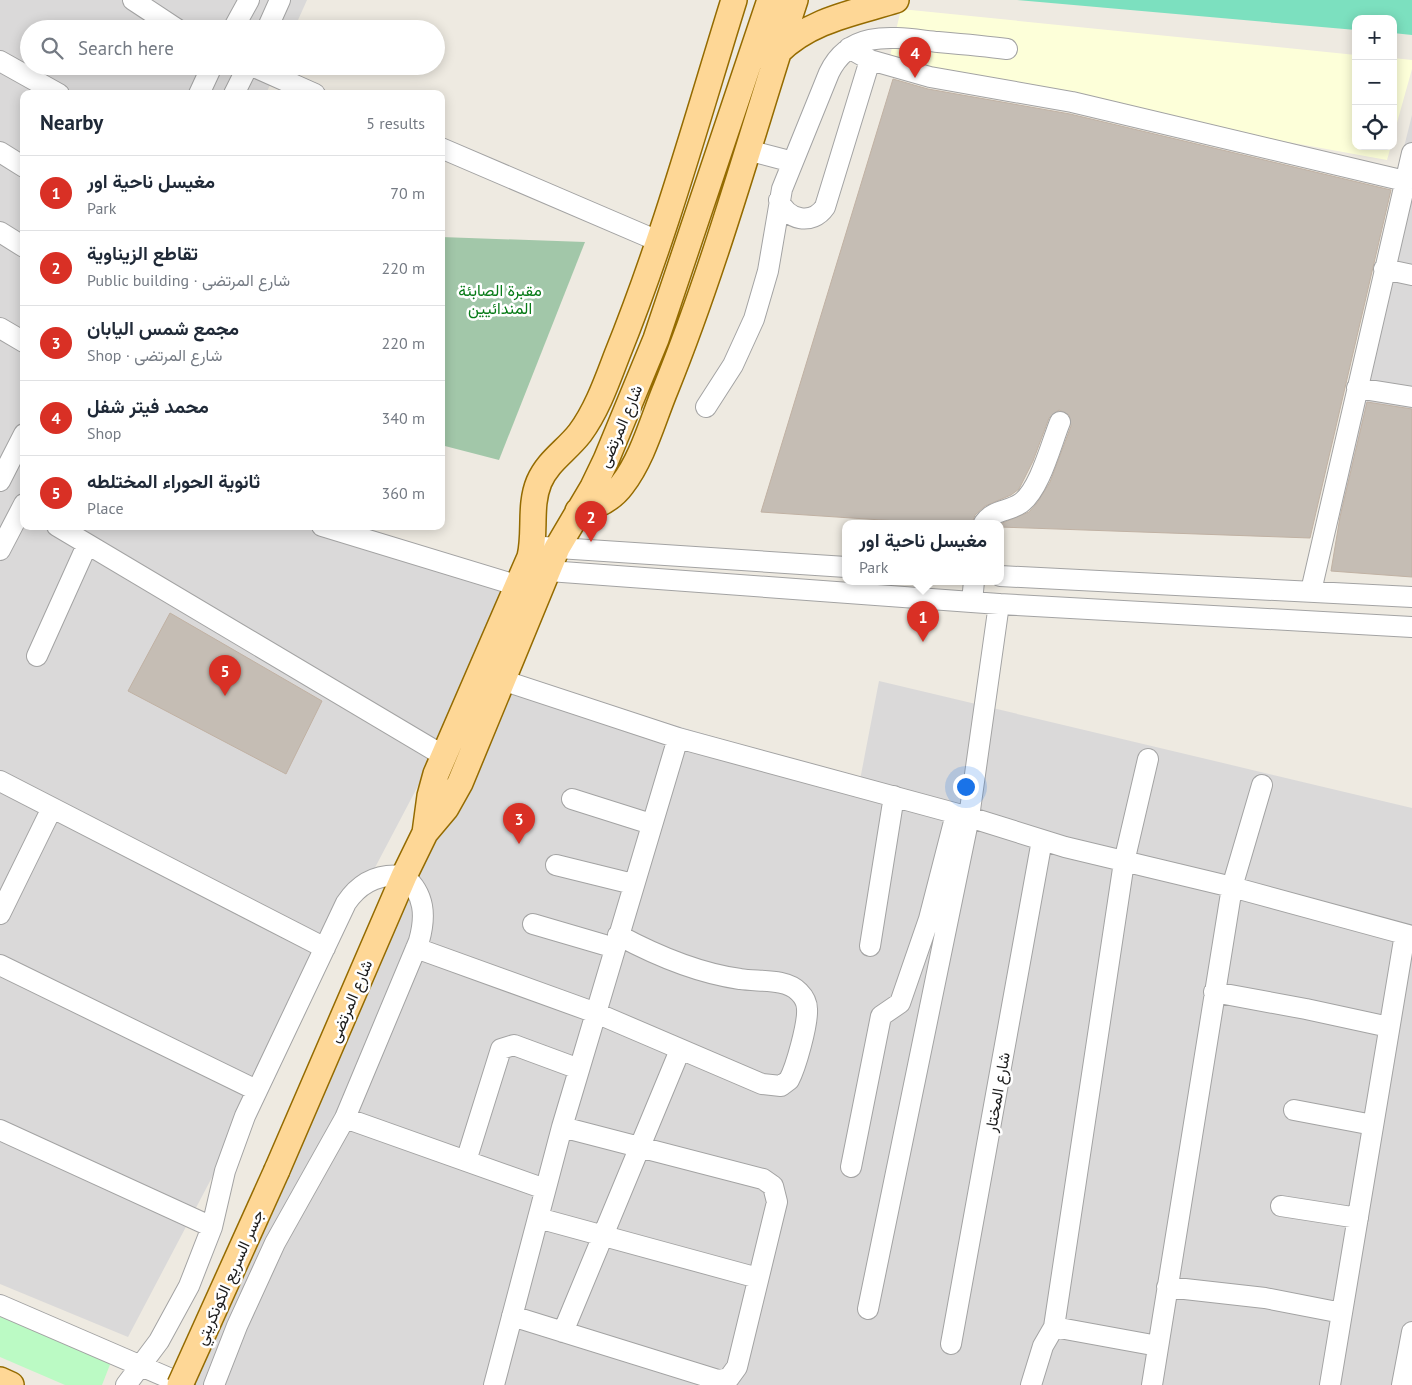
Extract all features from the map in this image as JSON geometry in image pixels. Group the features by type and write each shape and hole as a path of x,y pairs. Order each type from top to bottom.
{"main road":[{"name":"شارع المرتضى","path":"545,547 533,505 539,482 551,462 580,433 596,404 618,353 690,146 734,0"},
{"name":"شارع المرتضى","path":"425,833 430,796 444,756 531,575 545,547 578,511 606,460 656,339 770,0"},
{"path":"578,511 604,502 615,494 630,471 677,361 710,266 795,0"},
{"path":"778,52 793,38 819,24 896,0"},
{"path":"684,258 710,266"},
{"name":"شارع المرتضى","path":"277,1170 404,876 425,833 454,796 502,680 531,575"},
{"name":"جسر السريع الكونكريتي","path":"180,1385 277,1170"},
{"path":"0,1380 11,1385"}],"street":[{"path":"133,0 163,20"},
{"path":"238,20 248,0"},
{"path":"271,20 280,0"},
{"path":"706,407 733,365 754,319 768,271 779,200 832,67 839,57 849,48 868,40 890,37 1007,49"},
{"path":"849,48 870,60 930,77 1072,102 1409,168 1384,269 1311,591"},
{"path":"779,200 784,210 796,218 813,218 825,207 870,60"},
{"path":"0,61 20,72"},
{"path":"25,75 52,90"},
{"path":"201,90 208,75"},
{"path":"236,90 245,75"},
{"path":"271,75 306,90"},
{"path":"445,150 658,241"},
{"path":"747,150 793,162"},
{"path":"0,152 20,164"},
{"path":"0,232 20,244"},
{"path":"1384,269 1412,275"},
{"path":"0,328 20,340"},
{"path":"1357,388 1412,397"},
{"path":"987,520 994,513 1019,504 1030,494 1060,422"},
{"path":"0,481 20,442"},
{"path":"0,550 20,512"},
{"path":"63,530 444,756"},
{"path":"339,530 531,575 1412,628"},
{"path":"37,656 87,545"},
{"path":"545,547 842,567"},
{"path":"1004,576 1412,597"},
{"path":"972,602 974,585"},
{"path":"868,1308 962,815 999,604"},
{"path":"502,680 678,738 962,815 1042,840 1124,862 1232,887 1408,935 1389,1027 1330,1385"},
{"path":"494,1385 562,1126 678,738"},
{"path":"1031,1385 1043,1346 1054,1327 1124,862 1148,759"},
{"path":"0,781 325,948"},
{"path":"1152,1385 1232,887 1262,785"},
{"path":"870,946 894,796"},
{"path":"572,799 651,824"},
{"path":"0,914 52,808"},
{"path":"851,1167 880,1016 900,1003 962,815"},
{"name":"شارع المختار","path":"952,1344 1042,840"},
{"path":"556,865 633,884"},
{"path":"126,1385 141,1367 171,1320 189,1286 212,1227 231,1153 256,1090 346,903 358,888 366,882 385,875 404,876 416,889 423,906 423,924 416,948 345,1118 275,1243 237,1326 214,1385"},
{"path":"416,948 596,1012 762,1084 781,1086 792,1076 807,1014 804,999 795,988 788,985 740,979 694,968 616,941 533,924"},
{"path":"0,965 256,1090"},
{"path":"1214,992 1389,1027"},
{"path":"466,1161 501,1049 514,1046 579,1069"},
{"path":"563,1332 641,1148 680,1050"},
{"path":"1294,1110 1373,1125"},
{"path":"345,1118 546,1188"},
{"path":"512,1316 713,1379 724,1380 732,1375 737,1367 777,1202 772,1186 763,1179 562,1126"},
{"path":"0,1130 212,1227"},
{"path":"1281,1206 1358,1218"},
{"path":"538,1218 758,1278"},
{"path":"1167,1287 1265,1298 1342,1313"},
{"path":"0,1305 184,1385"},
{"path":"1054,1327 1158,1346"},
{"path":"1402,1385 1412,1332"}],"shaded area":[{"path":"0,0 307,0 298,20 20,20 20,75 274,75 268,90 20,90 20,530 356,530 520,592 128,1337 0,1284"},
{"path":"901,9 1352,55 1352,150 1390,150 1387,160 887,69"},
{"path":"1397,58 1412,60 1412,69 1397,123"},
{"path":"1412,115 1412,541 1338,530 1379,247"},
{"path":"488,670 860,780 879,681 1412,808 1412,1385 193,1385"}],"green space":[{"path":"1017,0 1412,0 1412,35 1397,33 1397,15 1352,15 1352,30"},
{"name":"مقبرة الصابئة المندائيين","path":"445,237 585,242 499,460 445,446"},
{"path":"0,1311 111,1362 102,1385 65,1385 0,1357"}],"building":[{"path":"893,79 928,89 1070,114 1391,190 1310,538 1004,527 1004,522 1029,512 1050,482 1071,426 1069,415 1059,410 1049,418 1033,461 1019,489 1011,495 985,506 975,515 973,520 882,520 761,512"},
{"path":"1367,402 1412,409 1412,577 1331,571 1340,517"},
{"path":"170,613 322,701 286,774 128,691"}],"place":[{"name":"محمد فيتر شفل","path":"915,78"},
{"name":"تقاطع الزيناوية","path":"591,542"},
{"name":"مغيسل ناحية اور","path":"923,642"},
{"name":"ثانوية الحوراء المختلطه","path":"225,696"},
{"name":"مجمع شمس اليابان","path":"519,844"}]}
